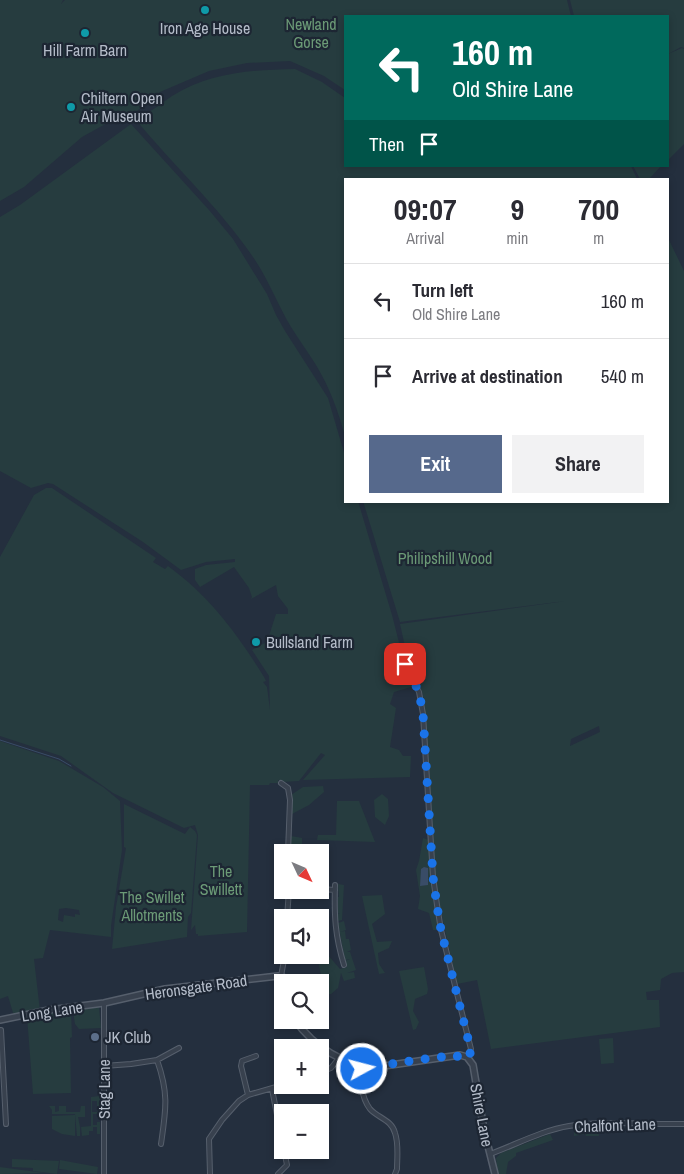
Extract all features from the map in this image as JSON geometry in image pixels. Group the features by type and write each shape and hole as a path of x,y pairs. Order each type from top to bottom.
{"street":[{"path":"301,1029 339,1058 363,1067 377,1067 460,1056 468,1058 471,1049 441,930 435,894 423,714 419,692 405,664"},
{"path":"281,783 288,788 290,800 288,844"},
{"path":"329,888 335,888 337,942 343,963 337,962"},
{"name":"Heronsgate Road","path":"104,1004 174,988 274,977"},
{"name":"Long Lane","path":"0,1020 49,1010 104,1004"},
{"name":"Stag Lane","path":"104,1004 104,1174"},
{"path":"1,1030 6,1124"},
{"path":"169,1046 172,1051"},
{"path":"104,1066 157,1060 178,1048"},
{"path":"248,1095 241,1066 242,1061 256,1056"},
{"path":"329,1069 332,1068 339,1058"},
{"name":"Shire Lane","path":"468,1058 473,1066 484,1130 495,1174"},
{"path":"157,1060 163,1076 166,1094 166,1111 161,1144"},
{"path":"363,1067 360,1083 366,1101 371,1109 389,1122 396,1133 397,1169 395,1174"},
{"path":"210,1174 208,1142 210,1136 227,1113 248,1095 272,1089 275,1104"},
{"name":"Chalfont Lane","path":"490,1154 569,1126 684,1124"},
{"path":"156,1138 162,1139"},
{"path":"278,1174 287,1164 286,1159"}],"green space":[{"name":"Newland Gorse","path":"0,0 63,0 61,4 65,0 567,0 571,15 344,15 344,89 324,76 290,61 247,63 209,71 160,92 132,115 120,116 82,137 24,187 0,201"},
{"path":"570,0 684,0 684,48 681,47 669,53 669,15 574,15"},
{"path":"682,48 684,49 684,144 669,159 669,54"},
{"path":"295,69 322,82 344,97 344,167 631,167 637,178 344,178 344,433 325,382 291,327 255,260 228,223 136,120 172,96 201,82 216,77 263,70"},
{"name":"The Swillett","path":"131,124 233,239 267,294 285,331 328,398 344,453 344,503 359,503 392,615 406,670 404,670 414,686 394,692 390,704 396,708 390,747 399,750 403,756 411,756 410,777 303,780 325,755 321,753 299,781 282,782 278,780 278,783 270,783 269,785 250,785 247,932 198,936 195,925 191,930 198,835 195,825 184,828 113,793 61,756 0,736 0,557 34,495 46,488 52,488 156,558 153,562 165,569 168,566 197,590 233,630 264,677 266,681 263,682 267,687 270,710 269,676 252,650 268,641 293,640 292,636 290,638 268,639 276,614 288,614 288,609 278,596 276,585 251,599 249,588 234,567 200,587 195,580 195,569 206,565 235,562 235,559 206,562 181,570 143,542 53,484 48,483 31,488 0,471 0,217 20,205"},
{"path":"634,167 660,167 650,178 639,178"},
{"name":"Philipshill Wood","path":"669,240 684,271 684,972 672,973 661,979 660,990 646,992 647,1000 659,1000 660,1027 491,1049 477,980 457,984 435,885 429,766 423,695 408,660 400,624 566,601 400,622 364,503 669,503","holes":["599,726 600,732 570,746 571,739"]},
{"path":"0,741 59,761 103,787 120,801 122,850 111,937 50,930 43,958 34,959 40,1011 14,1016 8,996 0,999","holes":["59,909 79,910 80,915 75,914 75,917 64,915 63,922 58,920"]},
{"path":"323,786 324,792 309,805 292,814 291,795 303,787"},
{"path":"382,794 388,799 389,816 385,825 375,817 374,800"},
{"path":"337,801 359,801 375,842 317,840 318,835 336,835"},
{"name":"The Swillet Allotments","path":"124,804 185,834 190,827 197,835 191,913 188,917 187,937 112,949 116,907 126,848 124,847"},
{"path":"291,836 302,838 302,844 290,844"},
{"path":"423,838 429,840 432,893 439,930 433,930 429,913 418,909 420,896 416,870"},
{"path":"338,884 344,885 342,920 338,921 337,914 340,913 338,913"},
{"path":"382,895 385,914 372,924 377,942 392,941 389,948 378,953 379,964 385,973 379,974 362,896"},
{"path":"344,921 346,930 340,932 345,931 346,939 349,939 351,950 347,952 350,952 356,970 347,973 354,972 355,978 344,981 341,973 338,988 329,994 329,974 321,974 319,964 329,964 329,956 340,969 347,967 345,961 350,959 345,960 338,923"},
{"path":"424,967 428,989 427,994 415,999 413,1011 419,1022 416,1029 413,1030 399,971"},
{"path":"99,1007 101,1028 79,1029 75,1024 73,1011 71,1011 71,1093 33,1094 27,1016"},
{"path":"613,1038 614,1063 601,1064 599,1039"},
{"path":"100,1096 100,1106 97,1106 97,1101 92,1101 92,1112 97,1112 97,1108 100,1108 100,1118 97,1118 97,1114 93,1114 93,1125 97,1125 97,1122 100,1122 100,1134 97,1134 97,1127 93,1127 93,1131 89,1131 89,1135 82,1136 81,1127 91,1126 91,1097"},
{"path":"49,1106 55,1106 55,1112 59,1111 59,1106 66,1106 66,1112 80,1112 81,1106 85,1106 85,1117 78,1117 80,1136 77,1136 75,1114 52,1114"},
{"path":"75,1115 75,1136 62,1134 52,1129 52,1116"},
{"path":"584,1127 585,1129 598,1127 599,1136 586,1136 585,1134 574,1136 574,1128"},
{"path":"550,1134 553,1140 516,1153 516,1156 508,1162 506,1174 498,1174 496,1158 501,1153"},
{"path":"12,1159 59,1161 57,1174 33,1171 33,1168 12,1167"},
{"path":"60,1160 98,1167 97,1174 59,1169"},
{"path":"0,1167 44,1173 0,1174"}],"water":[{"path":"424,867 428,868 428,885 420,886 421,869"}],"waterway":[{"path":"0,740 59,759 71,766"}],"place":[{"name":"Iron Age House","path":"205,10"},
{"name":"Hill Farm Barn","path":"85,33"},
{"name":"Chiltern Open Air Museum","path":"71,107"},
{"name":"Bullsland Farm","path":"256,642"},
{"name":"JK Club","path":"95,1037"}],"route":[{"path":"362,1069 363,1067 377,1067 446,1057 463,1056 468,1058 471,1051 441,930 437,906 433,877 423,714 419,692 405,664"}]}
